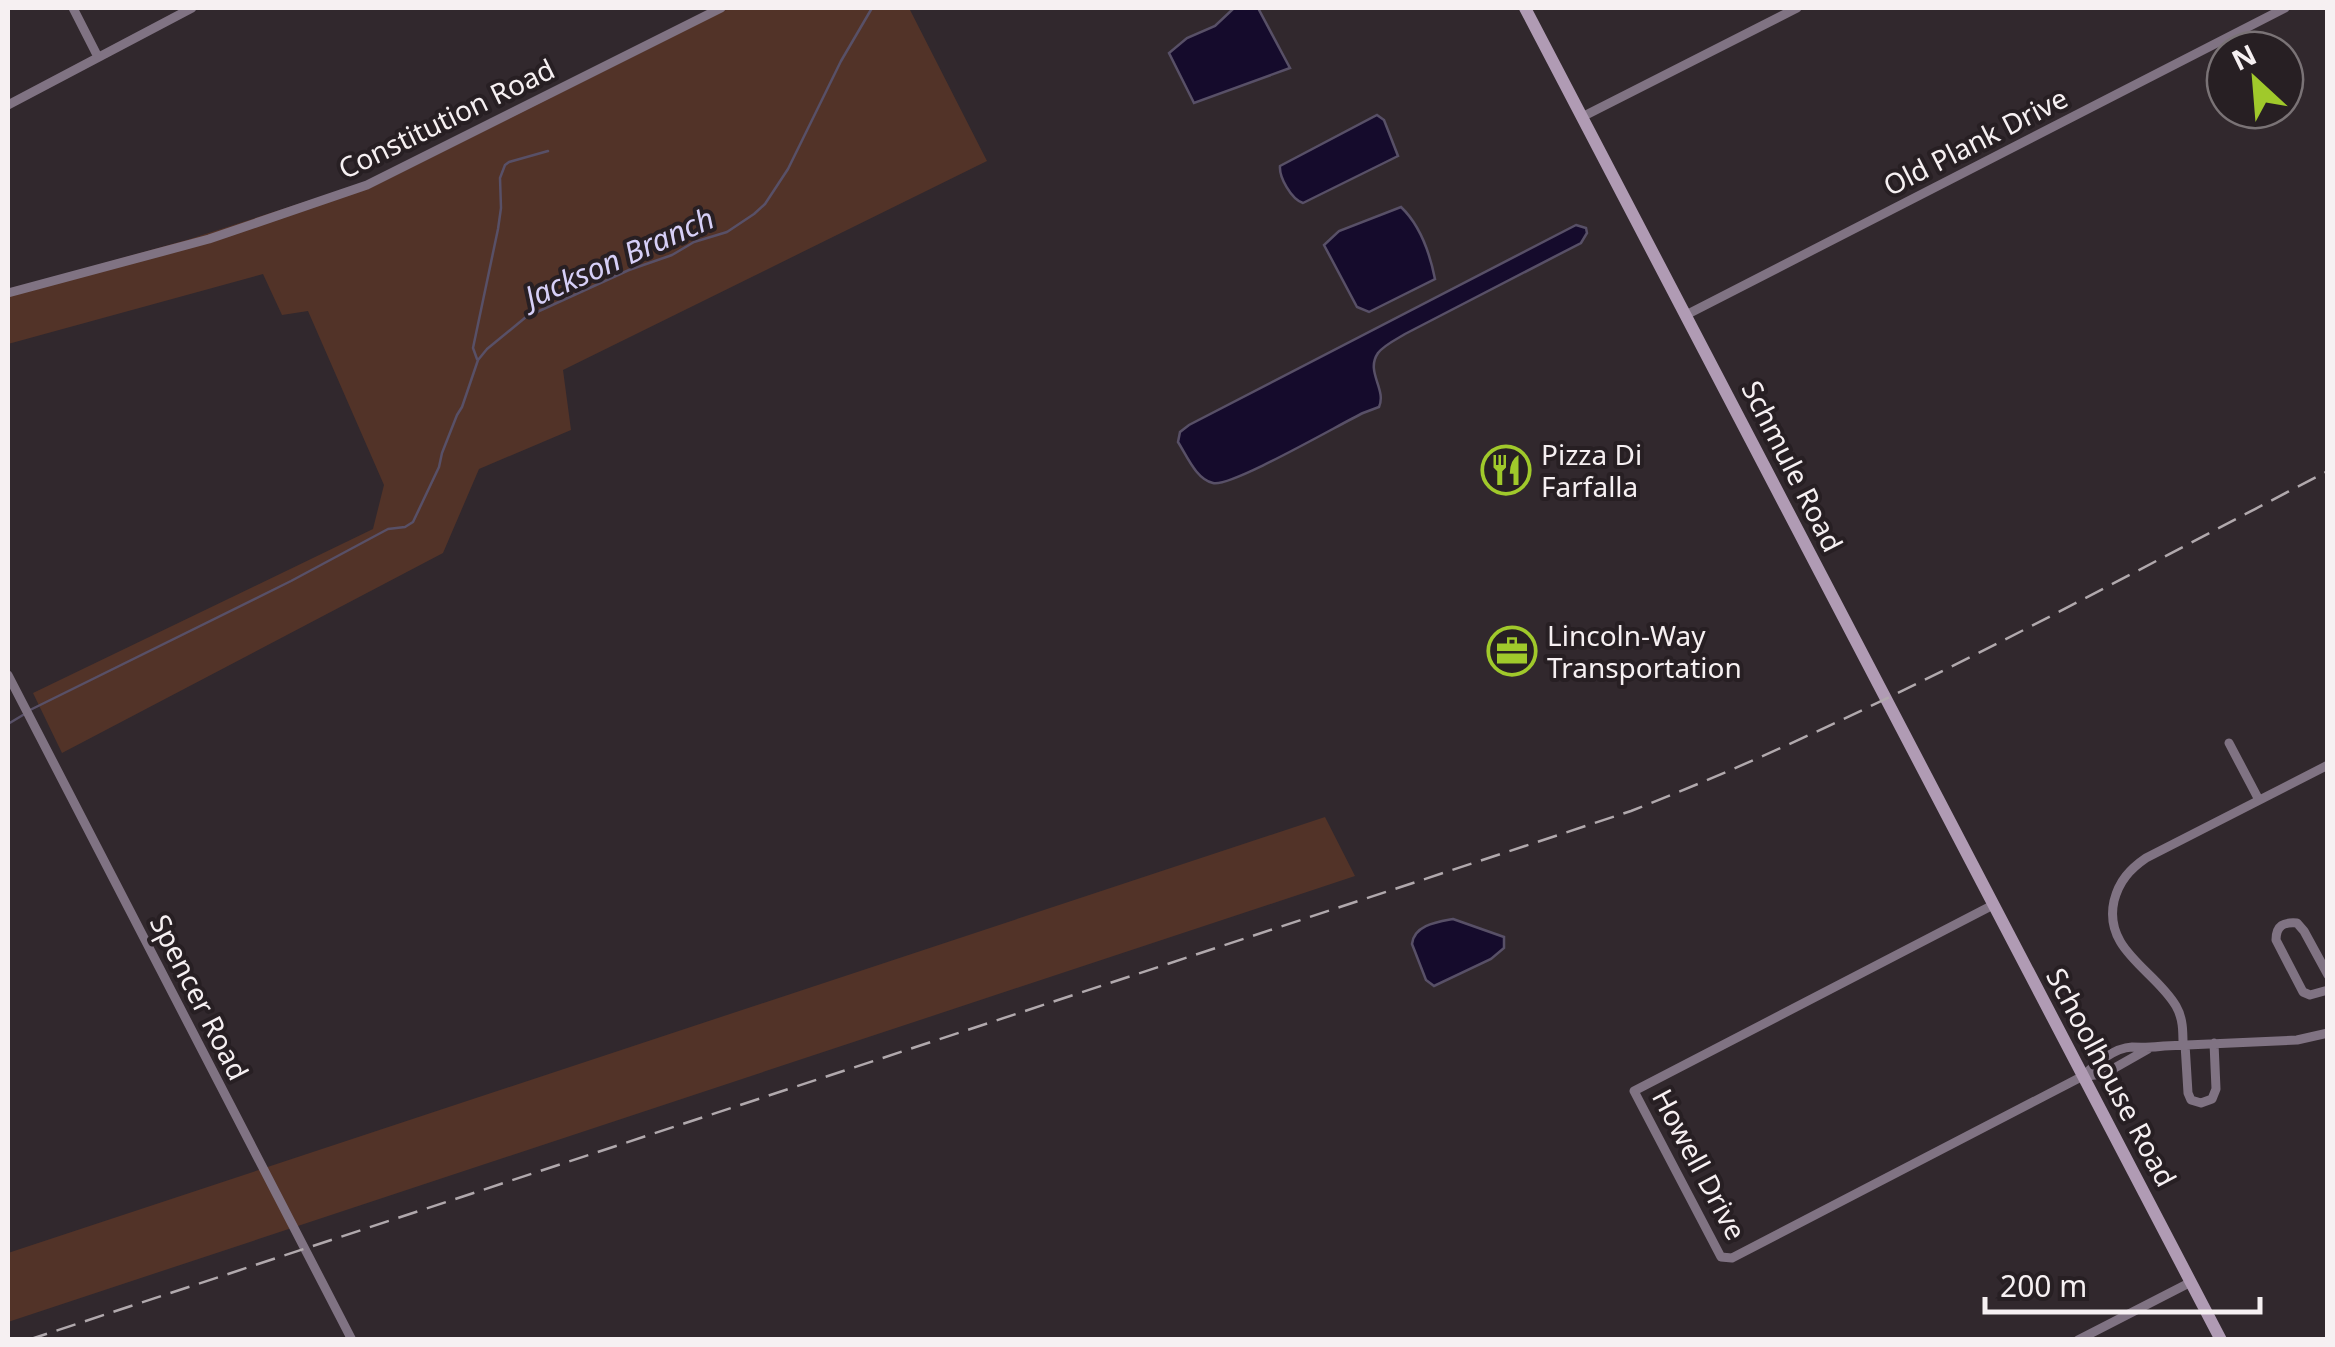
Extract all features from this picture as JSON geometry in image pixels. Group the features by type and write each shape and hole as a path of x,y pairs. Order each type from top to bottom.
{"street":[{"path":"73,8 98,57"},
{"path":"8,105 192,8"},
{"name":"Constitution Road","path":"8,293 209,239 367,185 721,8"},
{"name":"Schmule Road","path":"1526,8 1958,838"},
{"path":"1582,117 1797,8"},
{"name":"Old Plank Drive","path":"1686,315 2285,8"},
{"name":"Spencer Road","path":"8,675 352,1340"},
{"path":"2229,743 2258,800"},
{"path":"2214,1043 2216,1090 2212,1099 2201,1103 2191,1100 2177,1008 2126,952 2112,921 2118,887 2129,870 2146,858 2328,765"},
{"name":"Schoolhouse Road","path":"1958,838 2221,1340"},
{"name":"Howell Drive","path":"1993,904 1634,1091 1715,1248 1723,1258 1732,1258 2083,1076"},
{"path":"2328,974 2304,930 2297,923 2280,926 2276,940 2303,992 2310,995 2328,990"},
{"path":"2083,1076 2104,1074 2148,1049 2297,1040 2328,1033"},
{"path":"2078,1340 2191,1282"}],"shaded area":[{"path":"713,8 909,8 987,161 563,370 571,430 479,469 443,553 62,753 33,693 373,529 384,485 308,311 282,315 263,274 8,344 8,290 190,239 363,183"},
{"path":"1234,8 1258,8 1290,68 1194,103 1169,53 1187,38 1215,26"},
{"path":"1377,115 1384,120 1398,156 1303,203 1294,197 1280,166"},
{"path":"1401,207 1423,240 1435,279 1369,312 1357,307 1324,245 1339,231"},
{"path":"1576,225 1586,228 1581,243 1381,350 1374,367 1379,407 1223,482 1207,481 1192,466 1178,442 1180,432 1189,425"},
{"path":"1325,817 1355,876 8,1322 8,1253"},
{"path":"1453,919 1504,937 1504,948 1491,959 1434,986 1426,980 1412,944 1417,932"}],"waterway":[{"name":"Jackson Branch","path":"30,710 388,529 413,522 439,467 478,360 487,349 526,317 694,242 727,232 754,214 788,169 872,8"},
{"path":"477,359 473,348 498,229 500,178 509,162 548,151"},
{"name":"Jackson Branch","path":"8,724 23,715"}],"railway":[{"path":"28,1340 1631,811 1897,693 2328,471"}],"place":[{"name":"Pizza Di Farfalla","path":"1506,470"},
{"name":"Lincoln-Way Transportation","path":"1512,651"}]}
